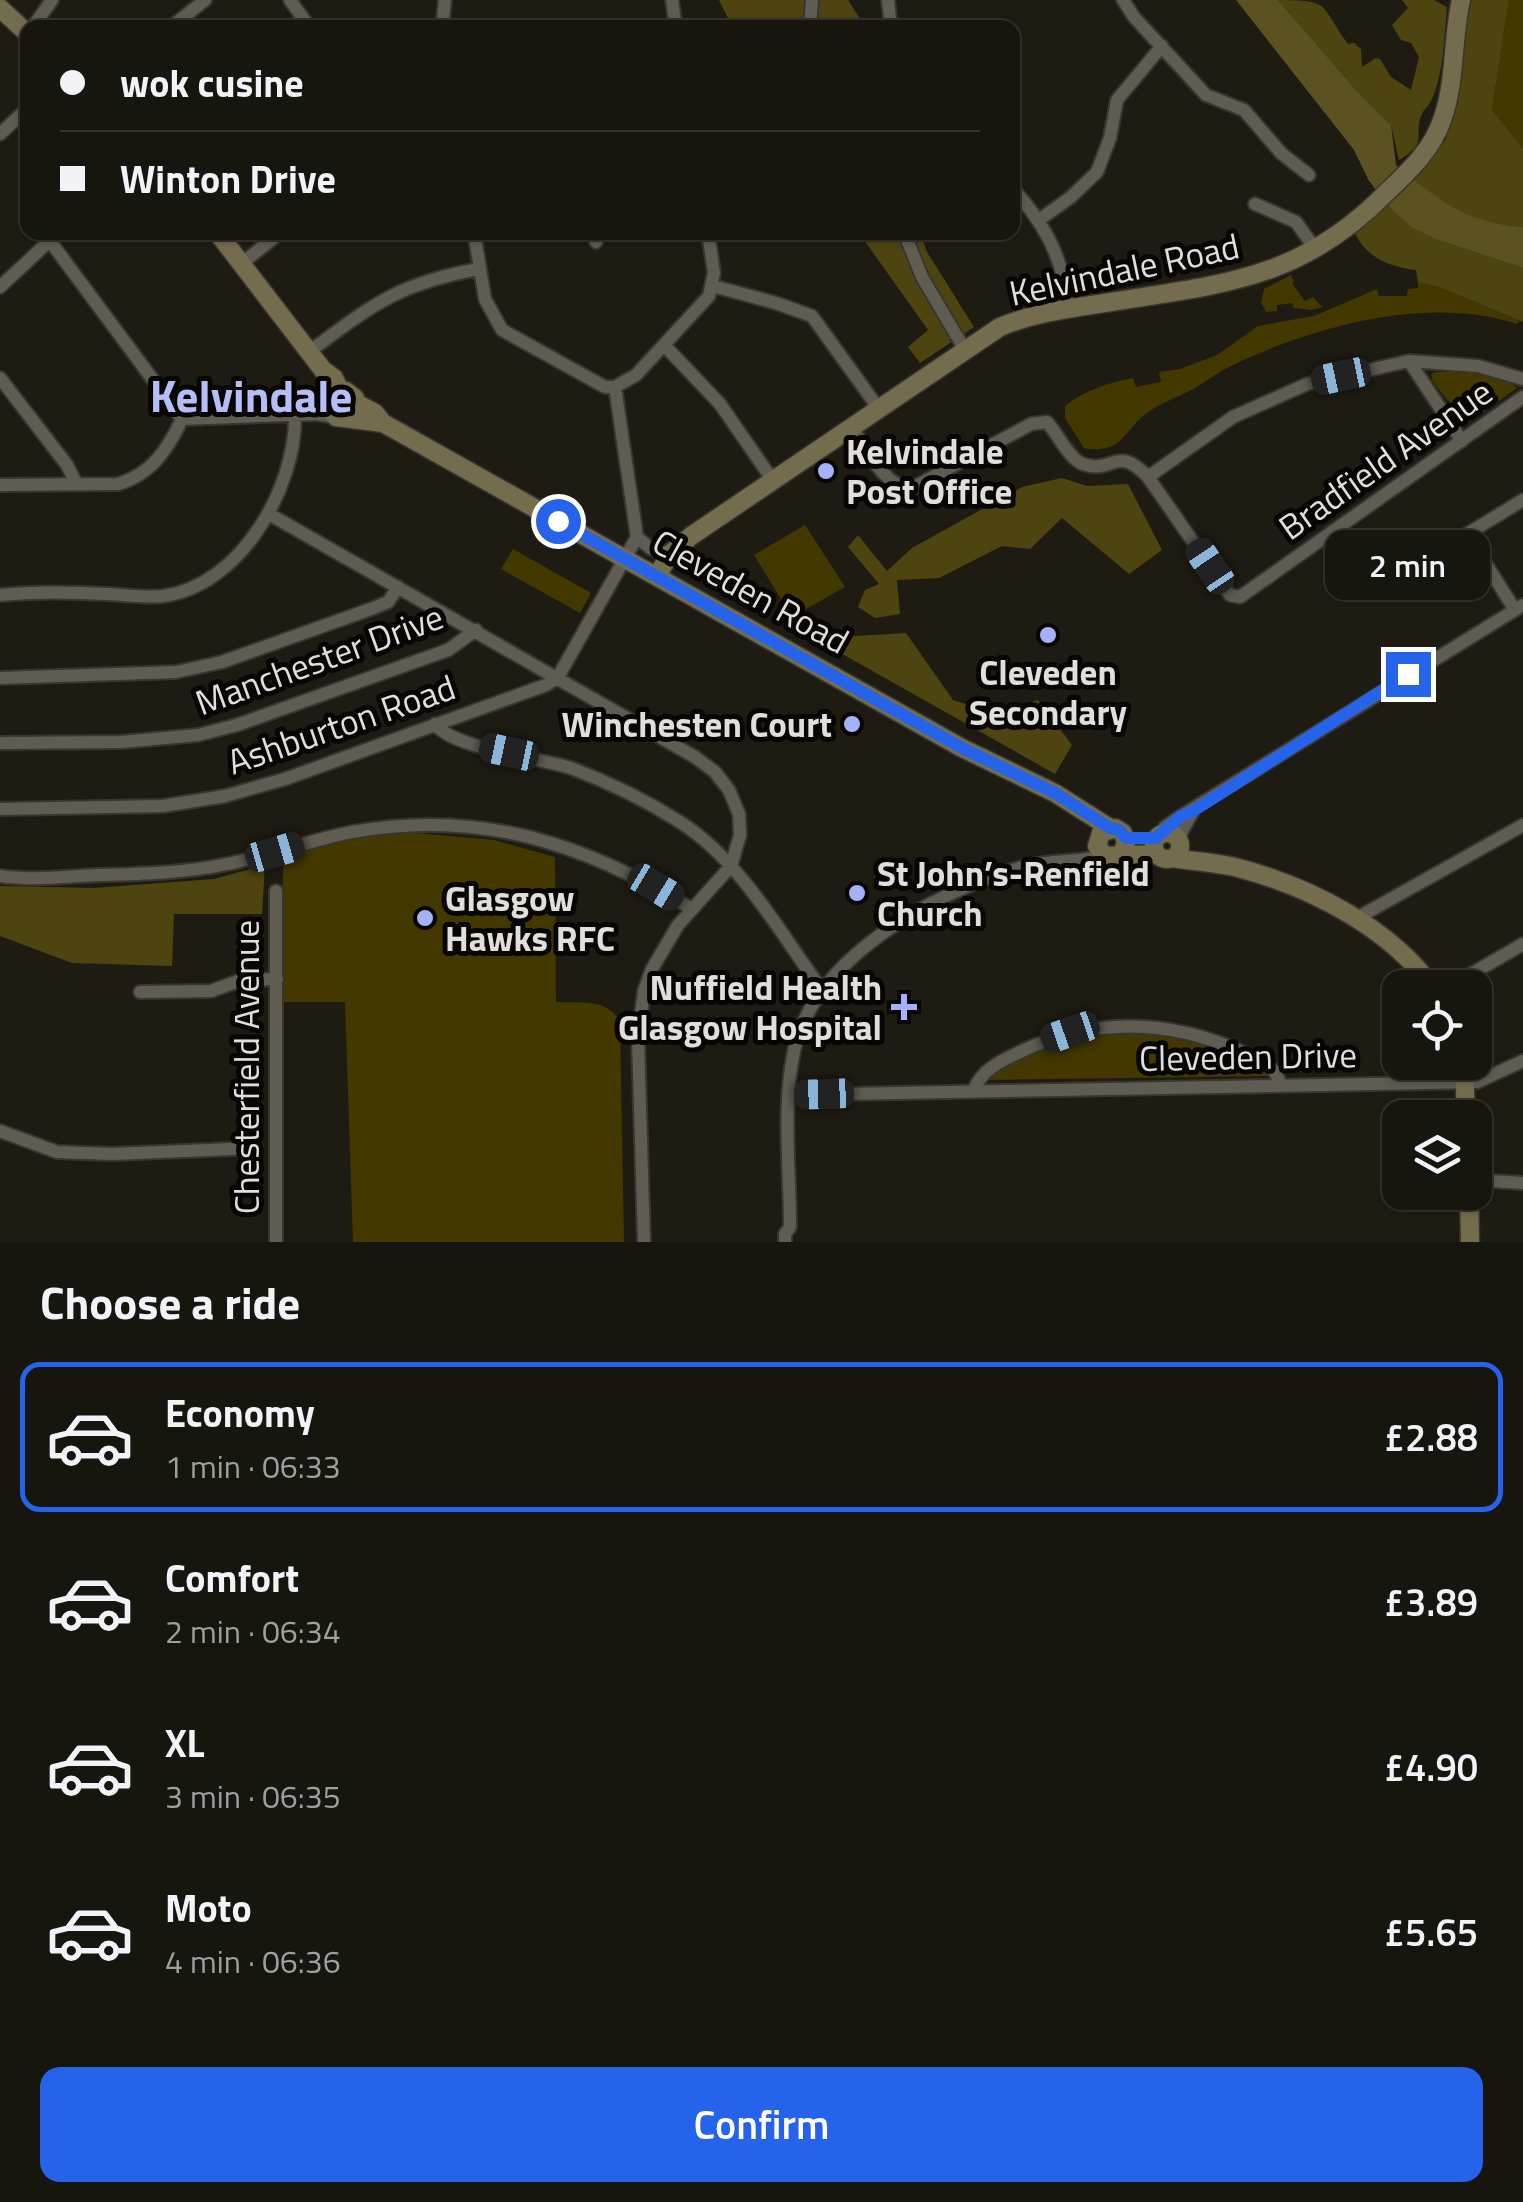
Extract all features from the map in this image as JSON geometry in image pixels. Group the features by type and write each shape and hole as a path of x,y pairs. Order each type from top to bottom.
{"street":[{"path":"180,20 205,0"},
{"path":"1123,0 1206,96 1244,110 1281,153 1309,175"},
{"name":"Kelvindale Road","path":"657,576 670,554 692,536 964,350 1016,321 1067,308 1248,278 1316,250 1355,222 1418,162 1442,120 1461,0"},
{"path":"0,8 20,27"},
{"path":"1038,220 1071,198 1098,172 1117,100 1162,46"},
{"path":"0,134 20,115"},
{"path":"1020,198 1038,220 1060,267 1067,308"},
{"path":"1256,204 1296,222 1316,250"},
{"path":"0,286 51,240"},
{"path":"56,240 182,419"},
{"path":"182,419 295,416 337,407 323,370 223,240"},
{"path":"241,264 272,240"},
{"path":"475,240 490,312 509,336 595,382 615,386 636,375 702,306 713,286 709,240"},
{"path":"907,240 922,277 964,350"},
{"path":"309,352 383,298 410,285 479,269"},
{"path":"713,286 812,316 879,409"},
{"path":"665,346 720,404 774,482"},
{"path":"1409,362 1462,442"},
{"path":"852,428 890,481 900,488 912,488 1013,432 1046,422 1084,465 1099,466 1124,459 1135,463 1148,477 1233,417 1307,384 1409,362 1478,366 1523,379"},
{"path":"0,378 67,465 76,483"},
{"path":"558,677 637,537 615,386"},
{"name":"Bradfield Avenue","path":"1148,477 1230,596 1240,597 1523,397"},
{"name":"Cleveden Road","path":"337,407 383,423 962,748 1055,793 1087,813 1110,842"},
{"path":"0,595 63,592 152,596 176,593 200,582 232,558 269,514 290,457 295,416"},
{"path":"0,485 118,484 134,480 156,464 182,419"},
{"path":"1168,844 1165,828 1519,607 1468,534 1523,500"},
{"path":"269,514 558,677 715,772 728,790 740,823 731,866 665,944 652,969 639,1015 644,1242"},
{"path":"637,537 650,548 670,554"},
{"path":"0,678 152,674 203,666 372,609 388,602 398,587"},
{"name":"Manchester Drive","path":"0,743 120,742 214,732 448,650 476,630"},
{"name":"Ashburton Road","path":"0,809 163,806 225,796 285,779 546,685 558,677"},
{"path":"435,724 452,739 538,758 609,784 681,823 731,866 822,990"},
{"path":"1356,918 1523,824"},
{"path":"0,876 116,875 196,869 354,832 410,826 464,827 524,835 586,853 692,909"},
{"path":"785,1238 790,1227 790,1096 795,1046 804,1022 822,990 855,954 967,886 1024,867 1064,861 1110,842 1168,844 1207,861 1246,870 1356,918 1418,970"},
{"name":"Chesterfield Avenue","path":"276,892 276,1242"},
{"path":"1478,970 1523,944"},
{"path":"140,992 210,990 242,980 277,979"},
{"path":"974,1090 989,1070 1044,1041 1070,1032 1119,1026 1165,1028 1217,1041 1265,1063 1275,1071 1280,1085"},
{"name":"Cleveden Drive","path":"790,1096 1486,1081 1523,1062"},
{"path":"1464,1082 1465,1100"},
{"path":"0,1130 58,1152 112,1154 256,1148"},
{"path":"1492,1181 1523,1183"},
{"path":"1470,1210 1470,1242"}],"shaded area":[{"path":"719,0 848,0 859,17 855,20 729,20"},
{"path":"1236,0 1278,0 1391,125 1396,165 1411,178 1469,215 1523,227 1523,268 1411,227 1369,181 1354,150"},
{"path":"1278,0 1308,1 1322,7 1348,44 1354,43 1361,49 1362,67 1380,59 1391,77 1411,90 1419,57 1392,25 1408,8 1402,0 1434,0 1447,7 1439,79 1419,122 1417,144 1408,154 1399,160 1391,125"},
{"path":"1468,0 1509,0 1492,109 1523,149 1523,227 1490,223 1464,214 1414,180 1446,139"},
{"path":"1509,0 1523,0 1523,149 1492,109"},
{"path":"1387,203 1438,240 1523,268 1523,322 1418,282 1416,270 1388,264 1366,249 1355,234"},
{"path":"864,240 923,240 974,327 920,363 908,347 928,330"},
{"path":"1291,275 1305,301 1313,297 1322,307 1294,308 1292,303 1277,305 1277,311 1266,312 1261,302 1264,289"},
{"path":"1418,282 1520,321 1517,324 1446,312 1369,319 1331,328 1223,370 1153,409 1118,442 1103,449 1084,448 1065,418 1065,406 1097,388 1133,378 1136,387 1161,382 1159,372 1180,369 1217,355 1258,326 1314,316 1377,289 1379,296 1407,296 1408,289 1418,288"},
{"path":"1431,374 1491,376 1517,388 1468,423 1472,414 1460,415 1433,382"},
{"path":"1062,478 1087,486 1128,484 1162,550 1129,574 1062,518 1030,549 1002,546 939,578 897,580 900,614 875,618 858,607 865,590 879,584 848,547 858,535 887,571 912,548 1022,487"},
{"path":"805,525 845,587 792,617 754,555"},
{"path":"513,549 591,593 580,613 501,569"},
{"path":"906,633 953,700 997,714 1038,700 1072,745 1055,774 830,647 839,637"},
{"path":"405,832 494,840 555,857 556,1002 602,1006 616,1015 620,1023 624,1242 353,1242 345,1002 283,1002 283,865 291,857 320,845"},
{"path":"265,865 262,914 174,914 172,966 72,963 0,936 0,886 94,888 214,879"},
{"path":"1126,1032 1223,1049 1258,1066 1269,1076 988,1080 1015,1059 1033,1051 1071,1040"}],"place":[{"name":"Kelvindale Post Office","path":"826,471"},
{"name":"Cleveden Secondary","path":"1048,635"},
{"name":"Winchesten Court","path":"852,724"},
{"name":"St John’s-Renfield Church","path":"857,893"},
{"name":"Glasgow Hawks RFC","path":"425,918"},
{"name":"Nuffield Health Glasgow Hospital","path":"904,1007"}],"district":[{"name":"Kelvindale","path":"251,395"}],"route":[{"path":"558,521 962,748 1055,793 1119,830 1126,838 1156,838 1181,816 1408,674"}]}
